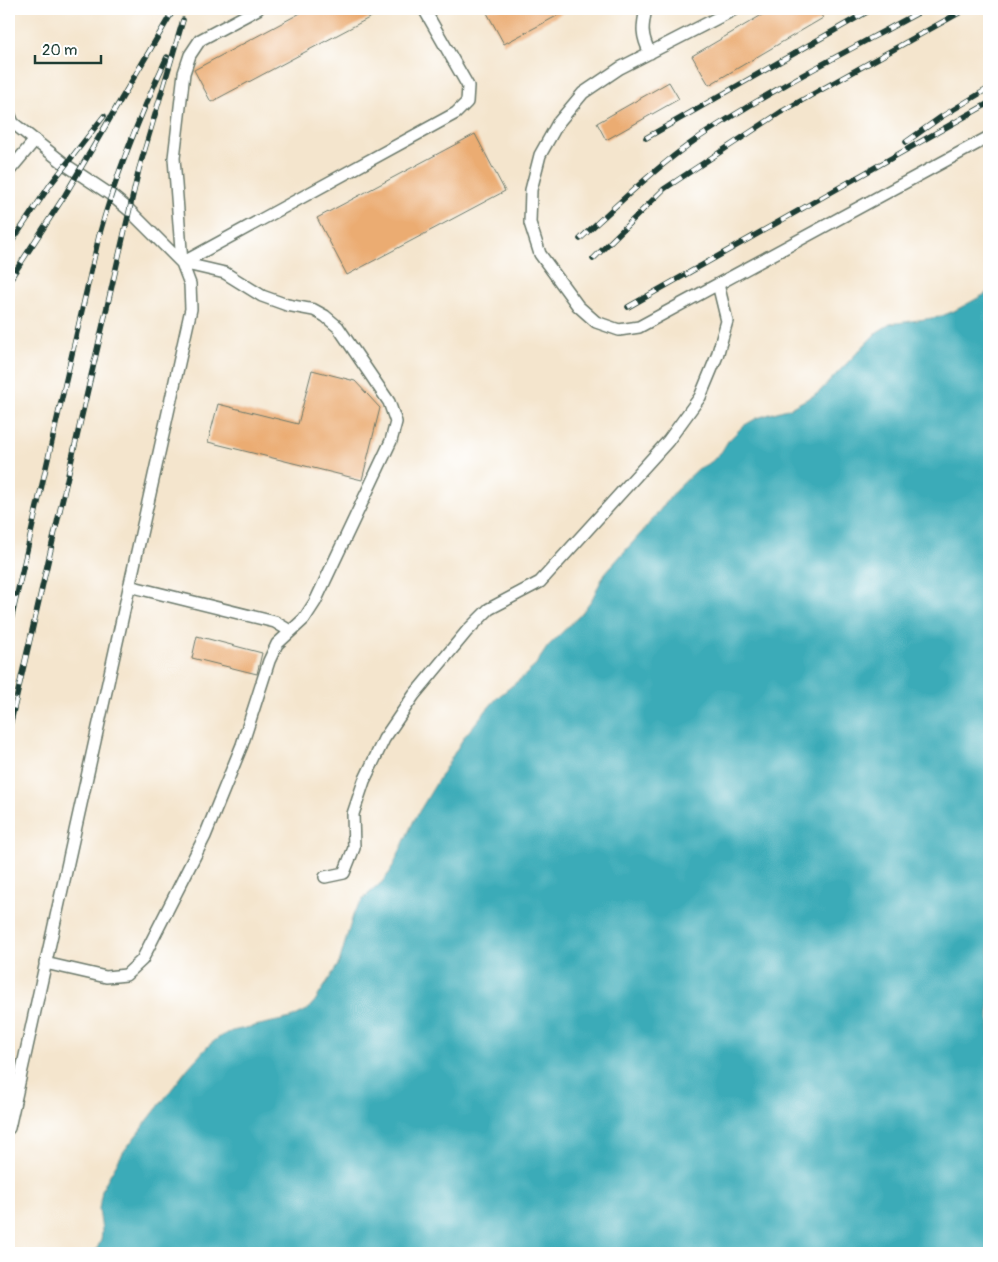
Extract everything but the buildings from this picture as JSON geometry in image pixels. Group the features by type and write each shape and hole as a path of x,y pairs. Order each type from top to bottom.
{"lane":[{"path":"9,1128 191,309 190,284 182,263 174,158 184,73 190,55 200,40 258,9"},
{"path":"182,263 456,113 467,102 468,86 424,9"},
{"path":"646,9 642,25 643,40 650,53"},
{"path":"735,9 620,68 584,93 558,123 540,155 531,190 530,224 540,254 578,306 596,322 619,330 639,327 989,137"},
{"path":"10,120 66,165 111,195 129,210 182,263 225,273 262,296 287,305 314,310 326,316 338,327 389,402 396,422 391,441 315,602 304,619 277,644 269,661 242,745 205,836 142,960 126,975 106,977 45,963"},
{"path":"9,171 35,140"},
{"path":"325,877 344,873 354,848 353,814 364,781 384,739 414,695 467,631 489,609 540,582 668,441 700,397 717,356 727,321 718,284"},
{"path":"130,586 275,622 290,631"}],"water":[{"path":"989,292 989,1253 95,1253 101,1240 102,1231 99,1209 102,1190 124,1151 188,1068 209,1045 232,1031 291,1018 307,1010 315,1001 339,963 354,912 365,897 390,872 414,820 464,737 498,697 534,667 548,646 581,614 592,599 605,573 643,531 676,490 698,469 711,462 743,426 757,418 790,408 818,393 877,332 890,324 939,317"}],"railway":[{"path":"9,281 65,195 174,9"},
{"path":"646,138 872,9"},
{"path":"580,239 654,172 701,136 783,86 925,9"},
{"path":"593,259 664,189 781,112 966,9"},
{"path":"9,730 139,169 183,20"},
{"path":"9,629 99,236 129,145 167,57"},
{"path":"906,142 941,117 989,88"},
{"path":"628,307 989,103"},
{"path":"9,246 50,185 104,116"}]}
